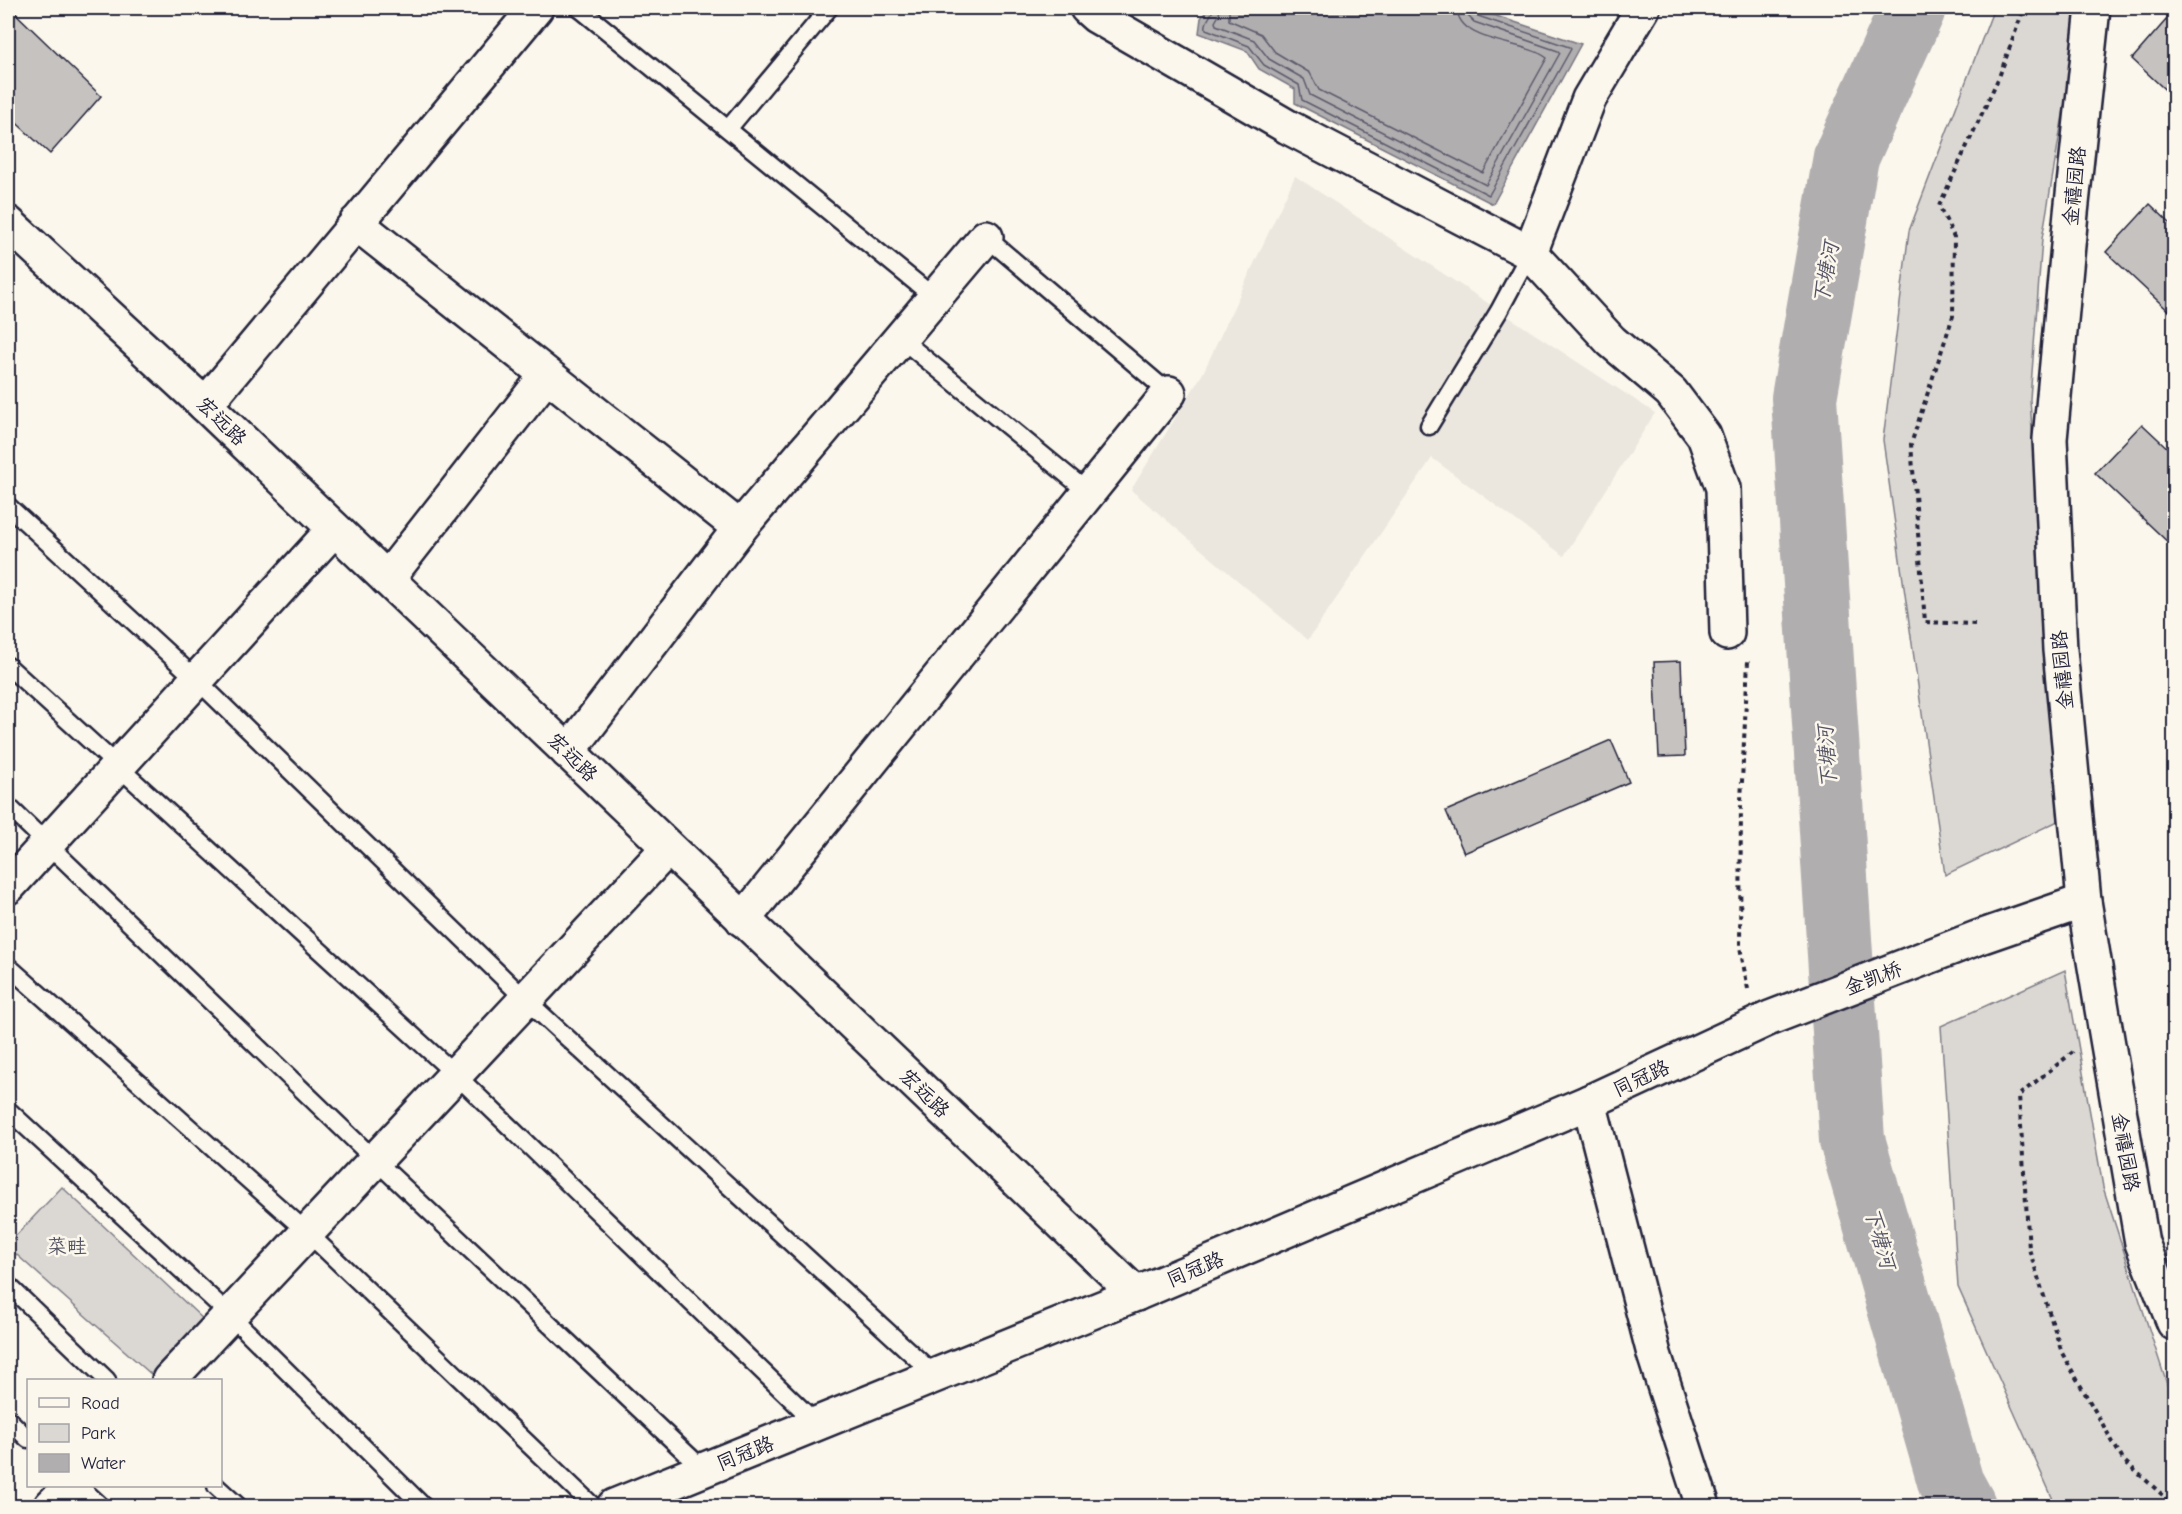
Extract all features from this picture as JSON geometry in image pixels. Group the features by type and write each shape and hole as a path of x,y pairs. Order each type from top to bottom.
{"street":[{"path":"205,405 536,8"},
{"path":"1087,8 1096,16 1288,127 1530,253 1611,341 1671,392 1704,436 1723,488 1727,633"},
{"path":"1530,253 1589,99 1643,8"},
{"name":"金禧园路","path":"2093,8 2050,439 2060,650 2084,901 2105,1027 2142,1243 2175,1323"},
{"path":"356,224 740,528"},
{"name":"宏远路","path":"9,227 205,405 1136,1294"},
{"path":"568,752 740,528 986,237"},
{"path":"387,579 546,376"},
{"path":"743,920 1169,393"},
{"path":"8,887 334,529"},
{"path":"170,1379 669,848"},
{"name":"金凯桥","path":"1762,1021 1977,938 2084,901"},
{"name":"同冠路","path":"614,1506 1136,1294 1590,1102 1762,1021"},
{"path":"1590,1102 1654,1354 1703,1506"},
{"path":"51,1506 69,1487"}],"lane":[{"path":"579,8 935,298"},
{"path":"728,129 829,8"},
{"path":"986,237 1169,393"},
{"path":"1429,426 1499,311 1530,253"},
{"path":"900,338 1089,493"},
{"path":"8,506 197,680 526,1000 936,1376"},
{"path":"8,666 456,1075 817,1424"},
{"path":"8,806 48,842 375,1160 704,1470"},
{"path":"8,966 308,1233 593,1506"},
{"path":"8,1110 230,1315 423,1506"},
{"path":"8,1285 106,1379"},
{"path":"8,1419 27,1438"},
{"path":"81,1487 101,1506"},
{"path":"218,1487 238,1506"}],"path":[{"path":"1975,624 1925,622 1911,444 1953,316 1954,237 1939,206 1999,77 2024,8"},
{"path":"1727,633 1749,634 1741,801 1740,947 1762,1021"},
{"path":"2105,1027 2019,1095 2029,1249 2062,1353 2123,1460 2175,1505"}],"shaded area":[{"path":"1295,176 1655,413 1564,556 1432,458 1308,640 1131,490 1203,373"}],"green space":[{"path":"1994,8 2081,8 2042,239 2030,399 2058,821 1945,875 1883,440 1909,231"},
{"path":"2065,970 2103,1187 2174,1406 2174,1506 2056,1506 1958,1287 1941,1026"},
{"name":"菜畦","path":"62,1187 205,1321 152,1375 8,1247 8,1244"}],"water":[{"path":"1209,8 1472,8 1581,44 1493,204 1295,103 1295,89 1259,69 1247,51 1199,33 1201,18"}],"building":[{"path":"8,8 101,96 50,154 8,115"},
{"path":"2174,11 2174,98 2132,59"},
{"path":"2150,204 2174,227 2174,316 2106,252"},
{"path":"2142,424 2174,454 2174,548 2095,473"},
{"path":"1681,661 1685,756 1659,757 1654,662"},
{"path":"1611,740 1629,782 1464,853 1446,811"}],"waterway":[{"name":"下塘河","path":"1913,8 1846,157 1804,398 1852,1140 1951,1484 1963,1506"}]}
